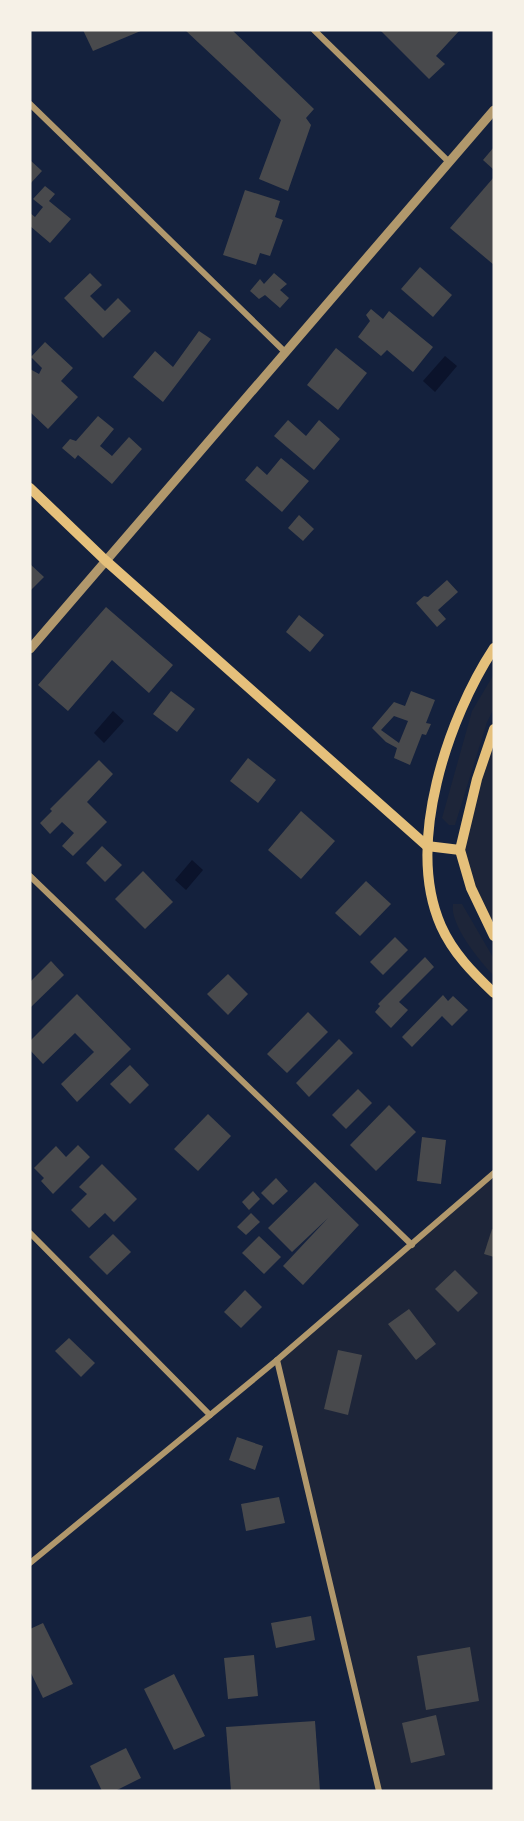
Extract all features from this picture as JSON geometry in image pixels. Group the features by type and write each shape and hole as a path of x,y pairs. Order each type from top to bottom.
{"main road":[{"path":"30,488 105,560 427,846 460,850"},
{"path":"494,648 463,708 446,753 434,799 427,846 431,889 440,923 449,941 471,971 494,993"},
{"path":"494,729 477,779 460,850 471,888 494,936"}],"street":[{"path":"314,30 449,162"},
{"path":"30,104 285,352"},
{"path":"30,649 494,110"},
{"path":"30,876 412,1245"},
{"path":"30,1563 277,1360 494,1173"},
{"path":"30,1233 210,1415"},
{"path":"277,1360 379,1791"}],"shaded area":[{"path":"445,356 457,366 435,392 423,381"},
{"path":"494,674 494,708 487,722 455,825 449,825 442,818 472,711"},
{"path":"113,711 124,721 104,743 94,733"},
{"path":"494,729 494,936 460,850"},
{"path":"192,860 203,870 186,890 175,880"},
{"path":"453,904 462,904 494,959 494,976 474,953 461,932 453,912"},
{"path":"494,1173 494,1791 379,1791 277,1360"}],"building":[{"path":"83,30 143,30 93,51"},
{"path":"185,30 232,30 314,109 306,118 311,125 288,191 259,179 281,120"},
{"path":"380,30 460,30 436,56 445,64 429,79"},
{"path":"494,147 494,170 483,160"},
{"path":"30,160 42,171 30,184"},
{"path":"494,177 494,265 450,228"},
{"path":"45,186 55,194 49,201 71,219 50,243 30,226 30,213 35,217 43,207 33,199"},
{"path":"245,190 280,201 275,217 283,220 270,256 260,253 256,265 223,255"},
{"path":"420,267 452,295 433,317 401,289"},
{"path":"90,273 102,285 90,296 105,311 118,298 131,311 103,338 64,298"},
{"path":"274,273 287,284 280,290 289,298 280,308 265,295 259,299 250,291 260,279 264,284"},
{"path":"371,309 383,319 389,311 433,347 413,372 387,350 381,356 358,337 370,321 366,315"},
{"path":"199,331 211,339 163,402 133,377 155,351 173,367"},
{"path":"45,342 73,368 61,381 78,397 48,429 30,412 30,369 39,374 42,368 31,357"},
{"path":"336,348 367,373 338,410 307,385"},
{"path":"98,416 114,429 100,446 112,456 129,437 142,449 112,484 78,455 75,459 62,448 70,439 76,441"},
{"path":"288,420 306,436 319,420 340,439 314,470 274,436"},
{"path":"281,458 309,481 282,512 245,480 257,466 267,475"},
{"path":"299,515 314,529 303,541 288,528"},
{"path":"30,564 44,577 30,591"},
{"path":"447,580 458,592 438,610 446,619 437,627 416,603 424,596 428,597"},
{"path":"106,607 173,665 149,693 112,660 68,711 38,685"},
{"path":"299,615 324,635 310,652 286,632"},
{"path":"171,691 195,709 177,732 153,714"},
{"path":"411,691 435,700 426,723 431,724 426,735 422,734 410,765 394,758 397,748 386,742 372,728 394,702 405,706","holes":["394,716 408,721 399,743 381,730"]},
{"path":"248,758 276,780 258,803 230,781"},
{"path":"99,760 113,774 87,802 107,822 73,856 62,846 74,833 62,822 50,834 40,823 52,811 50,809"},
{"path":"301,811 335,841 301,879 268,850"},
{"path":"102,846 122,865 105,882 86,863"},
{"path":"143,871 173,902 145,929 115,899"},
{"path":"366,881 391,904 360,936 335,913"},
{"path":"395,937 408,950 383,975 370,962"},
{"path":"425,957 434,967 399,1002 408,1010 391,1028 375,1012 380,1006 378,1004"},
{"path":"51,961 64,975 30,1008 30,982"},
{"path":"228,974 248,994 228,1015 207,994"},
{"path":"77,994 131,1049 77,1102 61,1084 94,1052 75,1033 43,1064 30,1050 30,1041"},
{"path":"443,995 448,1001 453,996 468,1010 452,1026 442,1016 412,1047 402,1037"},
{"path":"308,1012 328,1032 287,1073 267,1054"},
{"path":"339,1039 353,1053 309,1097 296,1083"},
{"path":"130,1065 149,1085 130,1104 110,1084"},
{"path":"358,1089 372,1103 346,1129 332,1115"},
{"path":"389,1105 416,1132 376,1171 350,1145"},
{"path":"208,1114 231,1136 198,1171 174,1149"},
{"path":"422,1137 446,1140 441,1184 417,1181"},
{"path":"78,1145 90,1157 53,1194 41,1181 44,1178 34,1168 56,1146 66,1157"},
{"path":"102,1164 137,1199 114,1222 105,1213 89,1228 71,1210 87,1194 79,1187"},
{"path":"276,1178 288,1191 273,1205 261,1193"},
{"path":"315,1182 359,1225 303,1285 283,1266 328,1218 292,1252 268,1228"},
{"path":"253,1191 260,1199 249,1210 242,1202"},
{"path":"251,1213 260,1222 246,1235 237,1227"},
{"path":"492,1229 494,1230 494,1257 484,1254"},
{"path":"113,1234 131,1252 107,1275 89,1257"},
{"path":"259,1236 281,1257 264,1274 242,1253"},
{"path":"455,1270 478,1293 458,1312 435,1289"},
{"path":"245,1290 262,1307 241,1328 224,1312"},
{"path":"409,1309 436,1344 416,1360 388,1324"},
{"path":"69,1338 95,1363 81,1377 55,1351"},
{"path":"338,1350 362,1355 348,1415 324,1409"},
{"path":"237,1437 263,1446 255,1470 229,1460"},
{"path":"279,1497 285,1523 246,1531 241,1504"},
{"path":"311,1616 315,1640 276,1648 271,1623"},
{"path":"43,1623 73,1684 43,1698 30,1671 30,1629"},
{"path":"470,1647 479,1701 426,1710 417,1656"},
{"path":"254,1655 258,1696 228,1699 224,1658"},
{"path":"174,1674 205,1736 174,1750 144,1689"},
{"path":"436,1715 445,1755 411,1763 402,1723"},
{"path":"315,1721 320,1791 231,1791 226,1727"},
{"path":"126,1748 141,1778 115,1791 102,1791 90,1766"}]}
